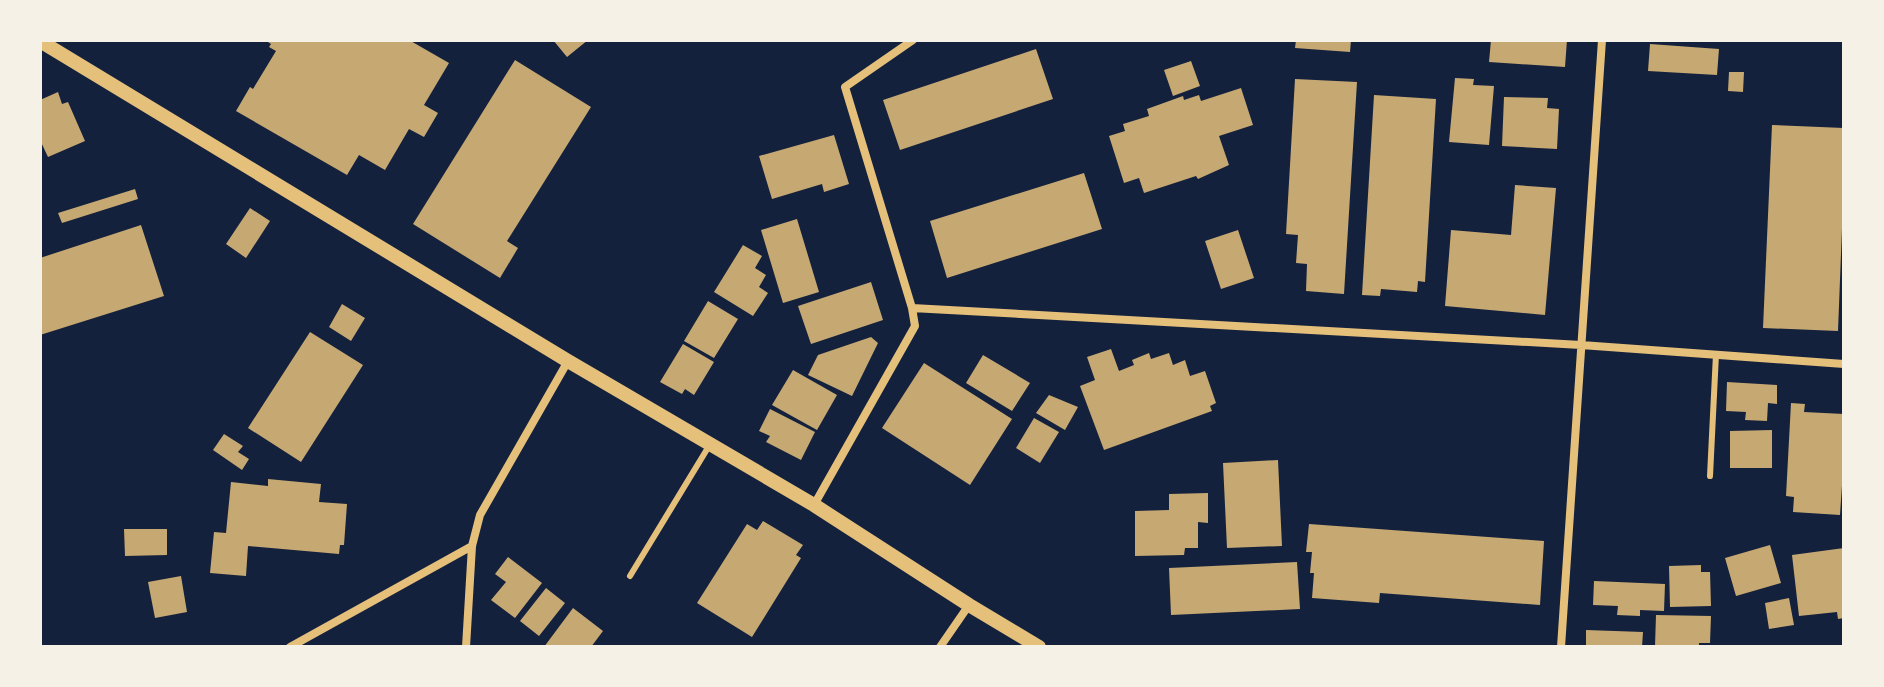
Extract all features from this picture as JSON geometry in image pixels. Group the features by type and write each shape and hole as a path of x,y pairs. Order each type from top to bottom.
{"street":[{"path":"814,505 915,326 845,87 913,40"},
{"path":"1561,647 1602,40"},
{"path":"40,41 568,361 814,505 1039,647"},
{"path":"912,308 1581,345 1844,364"},
{"path":"466,647 472,546 480,515 568,361"},
{"path":"290,647 472,546"},
{"path":"940,647 969,605"}],"lane":[{"path":"1710,476 1716,354"},
{"path":"630,576 711,443"}],"building":[{"path":"265,40 409,40 449,63 424,105 438,113 424,137 409,129 385,170 359,155 347,175 236,111 276,51"},
{"path":"553,40 588,40 567,57"},
{"path":"1296,40 1351,40 1350,52 1295,48"},
{"path":"1491,40 1567,40 1565,67 1489,62"},
{"path":"1650,44 1719,49 1717,75 1648,71"},
{"path":"1036,49 1053,99 900,150 883,100"},
{"path":"515,60 591,107 507,241 518,248 500,278 413,224"},
{"path":"1191,61 1200,86 1173,96 1164,70"},
{"path":"1729,72 1744,72 1743,92 1728,91"},
{"path":"1455,78 1474,79 1473,85 1494,86 1489,145 1449,142"},
{"path":"1295,79 1357,82 1344,294 1306,291 1307,264 1296,263 1298,235 1286,234"},
{"path":"1241,88 1253,125 1219,136 1229,165 1198,179 1196,176 1144,193 1139,178 1124,183 1109,136 1125,131 1123,124 1149,116 1147,109 1183,96 1184,100 1199,95 1201,101"},
{"path":"58,92 62,104 68,102 85,141 48,157 40,140 40,100"},
{"path":"1374,95 1436,99 1425,282 1418,281 1417,292 1381,289 1380,296 1362,295"},
{"path":"1504,97 1548,98 1547,108 1559,109 1557,149 1502,146"},
{"path":"1772,125 1844,128 1838,331 1763,328"},
{"path":"834,135 849,184 824,192 822,184 772,199 759,156"},
{"path":"1084,173 1102,229 947,278 930,221"},
{"path":"1515,185 1556,188 1545,315 1445,306 1451,230 1511,235"},
{"path":"135,189 138,199 62,223 58,213"},
{"path":"250,208 270,221 246,258 226,244"},
{"path":"797,219 819,292 783,303 761,230"},
{"path":"141,225 164,296 40,335 40,258"},
{"path":"1238,230 1254,278 1221,289 1205,241"},
{"path":"743,245 762,256 755,268 766,275 759,287 768,293 753,316 714,292"},
{"path":"871,282 883,320 811,344 798,306"},
{"path":"708,301 738,319 714,358 684,341"},
{"path":"342,304 365,318 351,341 329,327"},
{"path":"310,332 363,365 301,462 248,428"},
{"path":"871,337 878,343 852,396 808,375 818,355"},
{"path":"683,344 714,362 694,395 685,389 682,394 660,382"},
{"path":"1111,349 1119,371 1134,365 1132,360 1149,353 1151,359 1169,353 1173,365 1185,360 1190,376 1205,371 1216,403 1210,406 1212,411 1104,450 1080,386 1095,380 1087,357"},
{"path":"983,355 1030,383 1012,411 966,383"},
{"path":"924,363 1012,419 970,485 882,428"},
{"path":"793,370 837,395 817,430 772,405"},
{"path":"1727,382 1777,385 1777,404 1768,403 1767,421 1745,420 1746,412 1726,411"},
{"path":"1049,395 1078,407 1065,430 1036,413"},
{"path":"1791,403 1805,404 1804,412 1844,414 1840,515 1793,512 1794,497 1786,496"},
{"path":"770,409 815,432 801,460 766,442 770,436 759,431"},
{"path":"1034,418 1059,432 1040,463 1016,448"},
{"path":"1772,430 1772,468 1730,468 1730,431"},
{"path":"224,434 243,446 238,452 249,459 242,470 213,450"},
{"path":"1278,460 1282,546 1227,548 1223,463"},
{"path":"268,479 321,484 319,502 347,504 344,545 340,545 339,554 248,546 246,576 210,573 214,532 226,533 231,482 268,486"},
{"path":"1208,493 1208,523 1198,522 1198,548 1185,548 1184,555 1135,556 1135,511 1169,510 1169,494"},
{"path":"763,521 803,545 796,555 801,558 752,637 697,603 747,524 757,530"},
{"path":"1309,524 1544,541 1540,605 1380,593 1379,603 1312,598 1312,552 1306,552"},
{"path":"124,529 167,529 167,555 125,556"},
{"path":"1770,545 1781,583 1736,596 1725,558"},
{"path":"1844,548 1844,618 1838,619 1837,612 1799,616 1792,555"},
{"path":"508,557 542,583 515,618 491,600 506,582 495,574"},
{"path":"1297,562 1300,609 1171,615 1169,568"},
{"path":"1701,565 1701,572 1710,572 1711,606 1670,607 1669,566"},
{"path":"181,576 187,612 155,618 148,582"},
{"path":"1594,581 1665,584 1664,611 1640,610 1640,616 1617,615 1618,606 1593,605"},
{"path":"546,588 565,603 539,636 520,621"},
{"path":"1789,598 1794,625 1769,629 1765,603"},
{"path":"573,608 603,631 591,647 544,647"},
{"path":"1656,615 1711,616 1710,643 1699,643 1699,647 1655,646"},
{"path":"1586,630 1643,632 1642,647 1586,647"}]}
